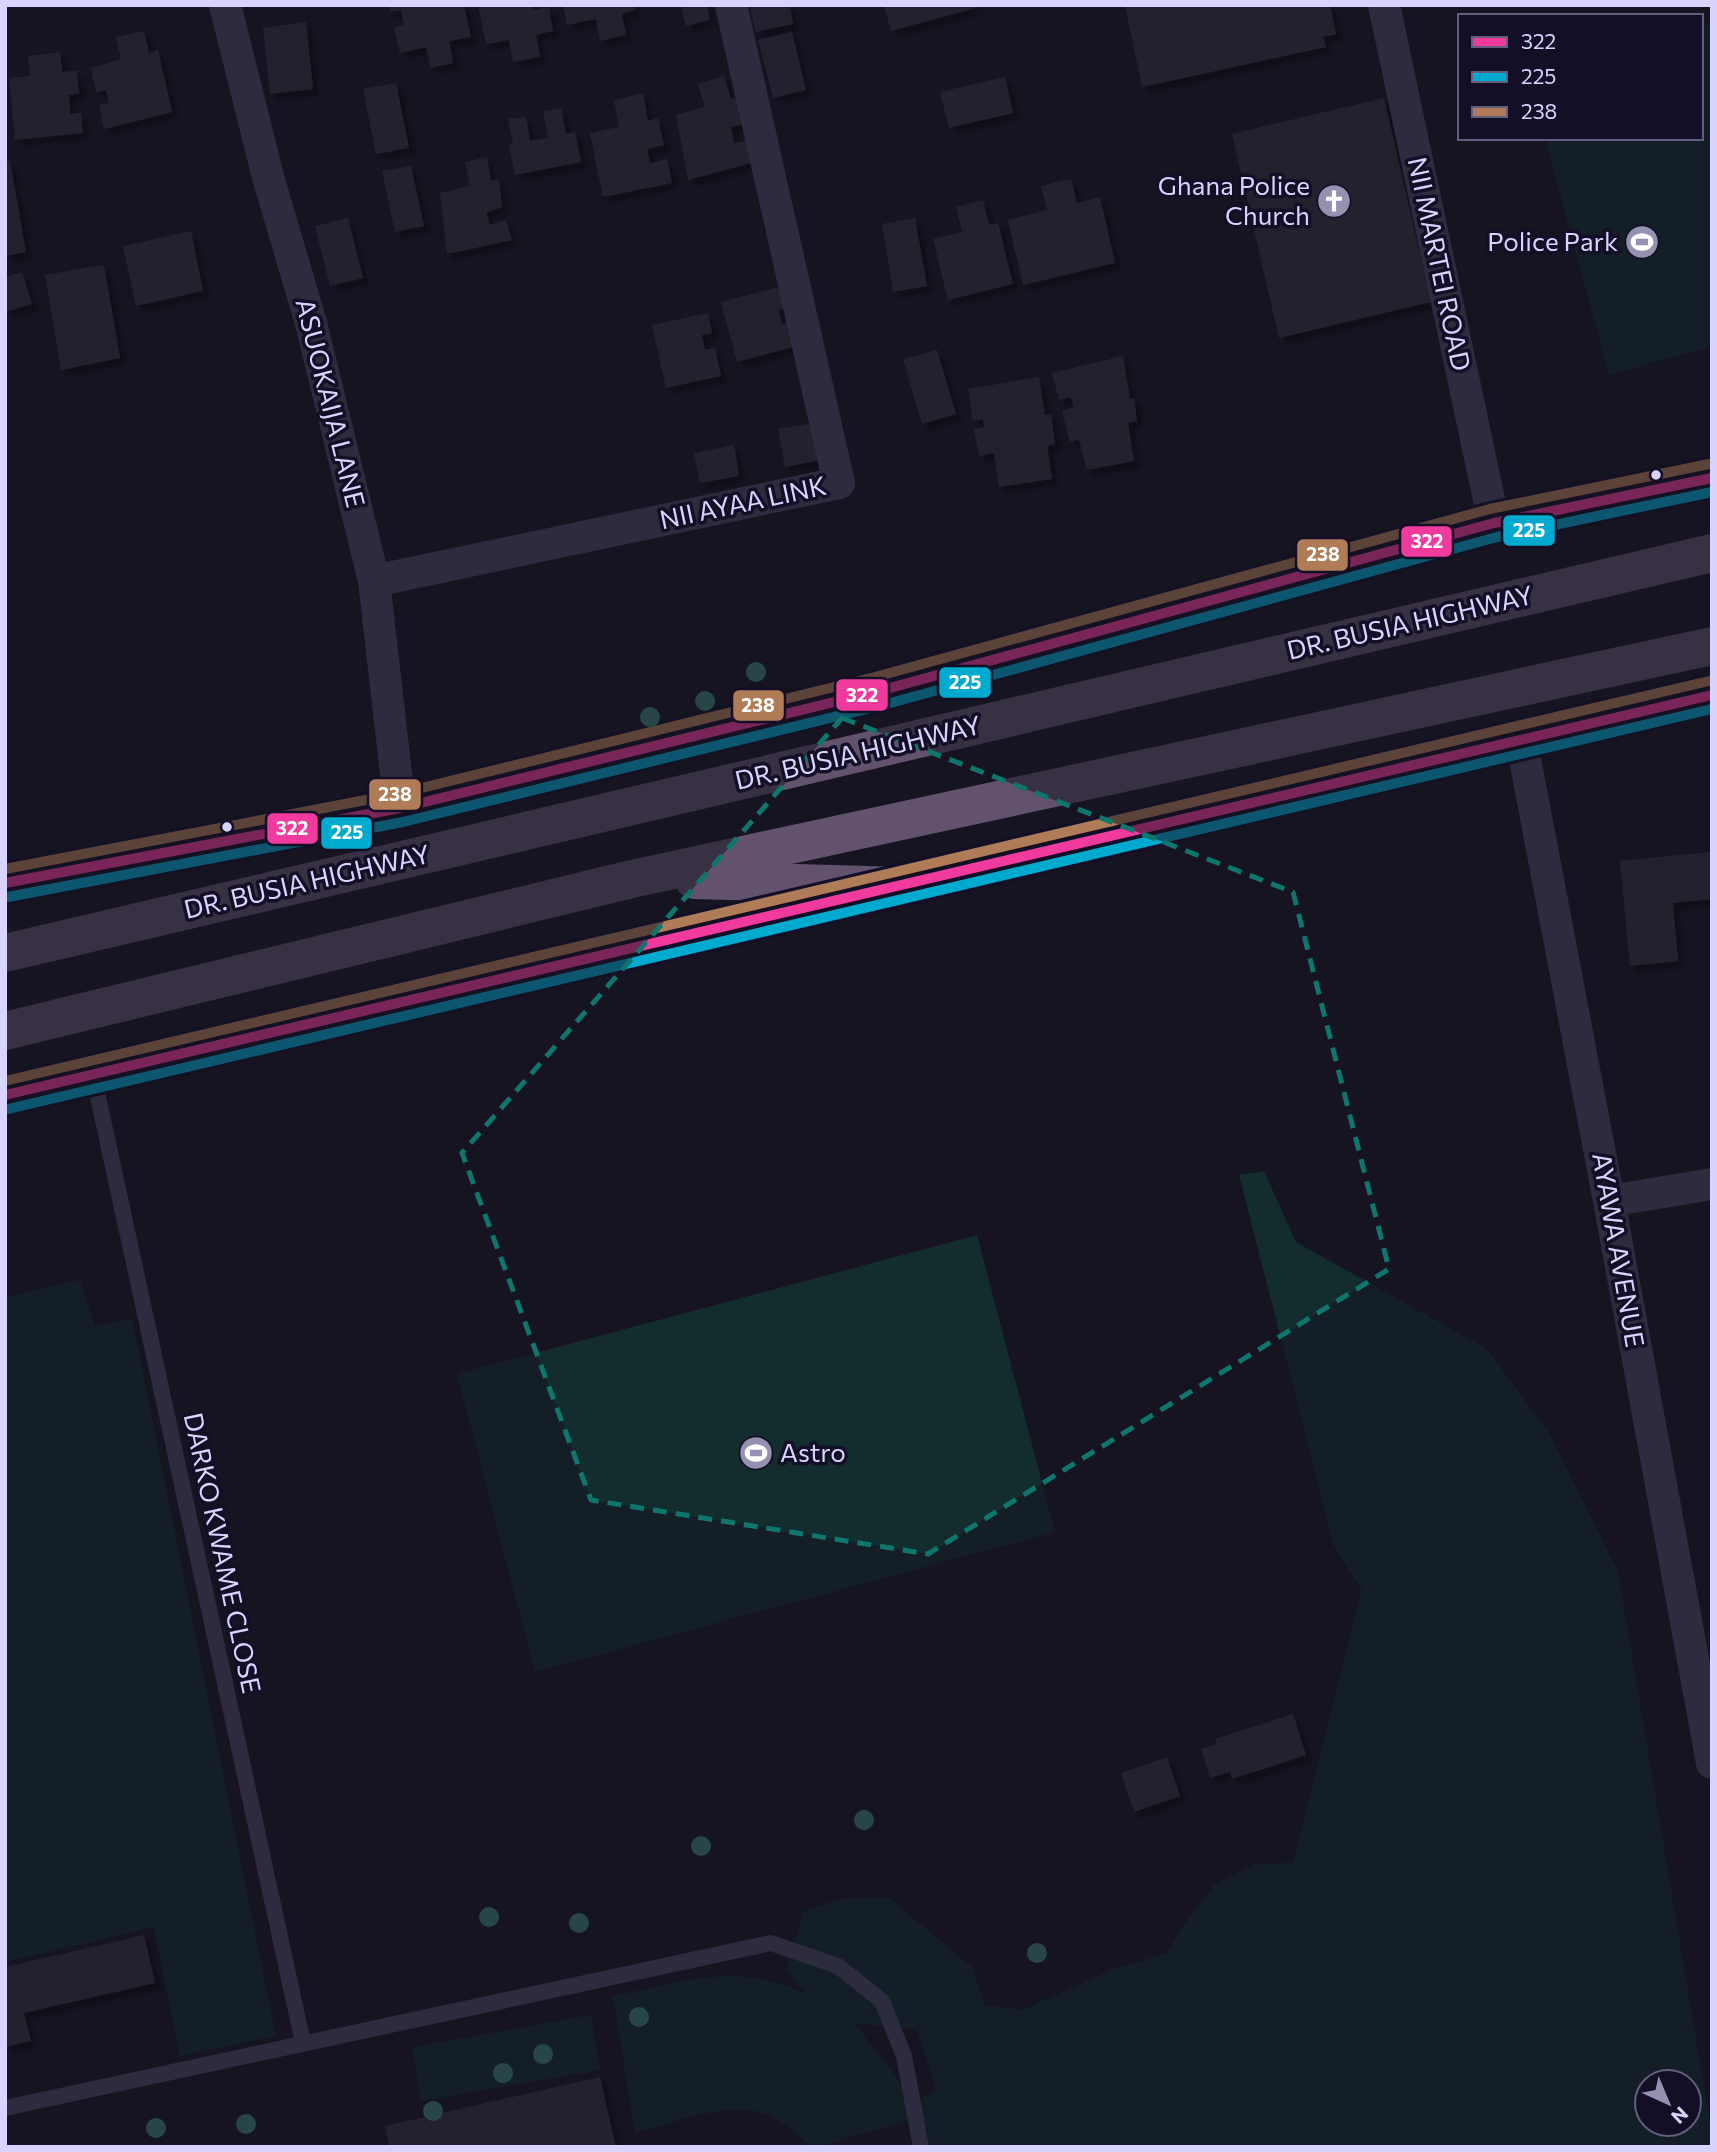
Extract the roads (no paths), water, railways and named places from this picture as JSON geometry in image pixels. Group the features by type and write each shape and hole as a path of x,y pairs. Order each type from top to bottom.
{"highway":[{"name":"DR. BUSIA HIGHWAY","path":"5,953 1712,552"},
{"path":"5,1031 632,879 1712,646"},
{"path":"632,879 902,886"}],"street":[{"name":"ASUOKAIJA LANE","path":"225,5 268,177 312,323 374,580 400,807"},
{"name":"NII AYAA LINK","path":"374,580 839,483 731,5"},
{"name":"NII MARTEI ROAD","path":"1384,5 1494,523"},
{"name":"DR. BUSIA HIGHWAY","path":"5,883 400,807 879,691 1494,523 1712,478"},
{"path":"5,1095 1712,695"},
{"name":"AYAWA AVENUE","path":"1521,738 1712,1763"},
{"path":"1609,1201 1712,1184"}],"lane":[{"name":"DARKO KWAME CLOSE","path":"93,1074 303,2043"},
{"path":"5,2108 771,1943 838,1966 882,2001 904,2056 920,2147"}],"place":[{"name":"Ghana Police Church","path":"1334,201"},
{"name":"Police Park","path":"1642,242"},
{"name":"Astro","path":"756,1453"}]}
